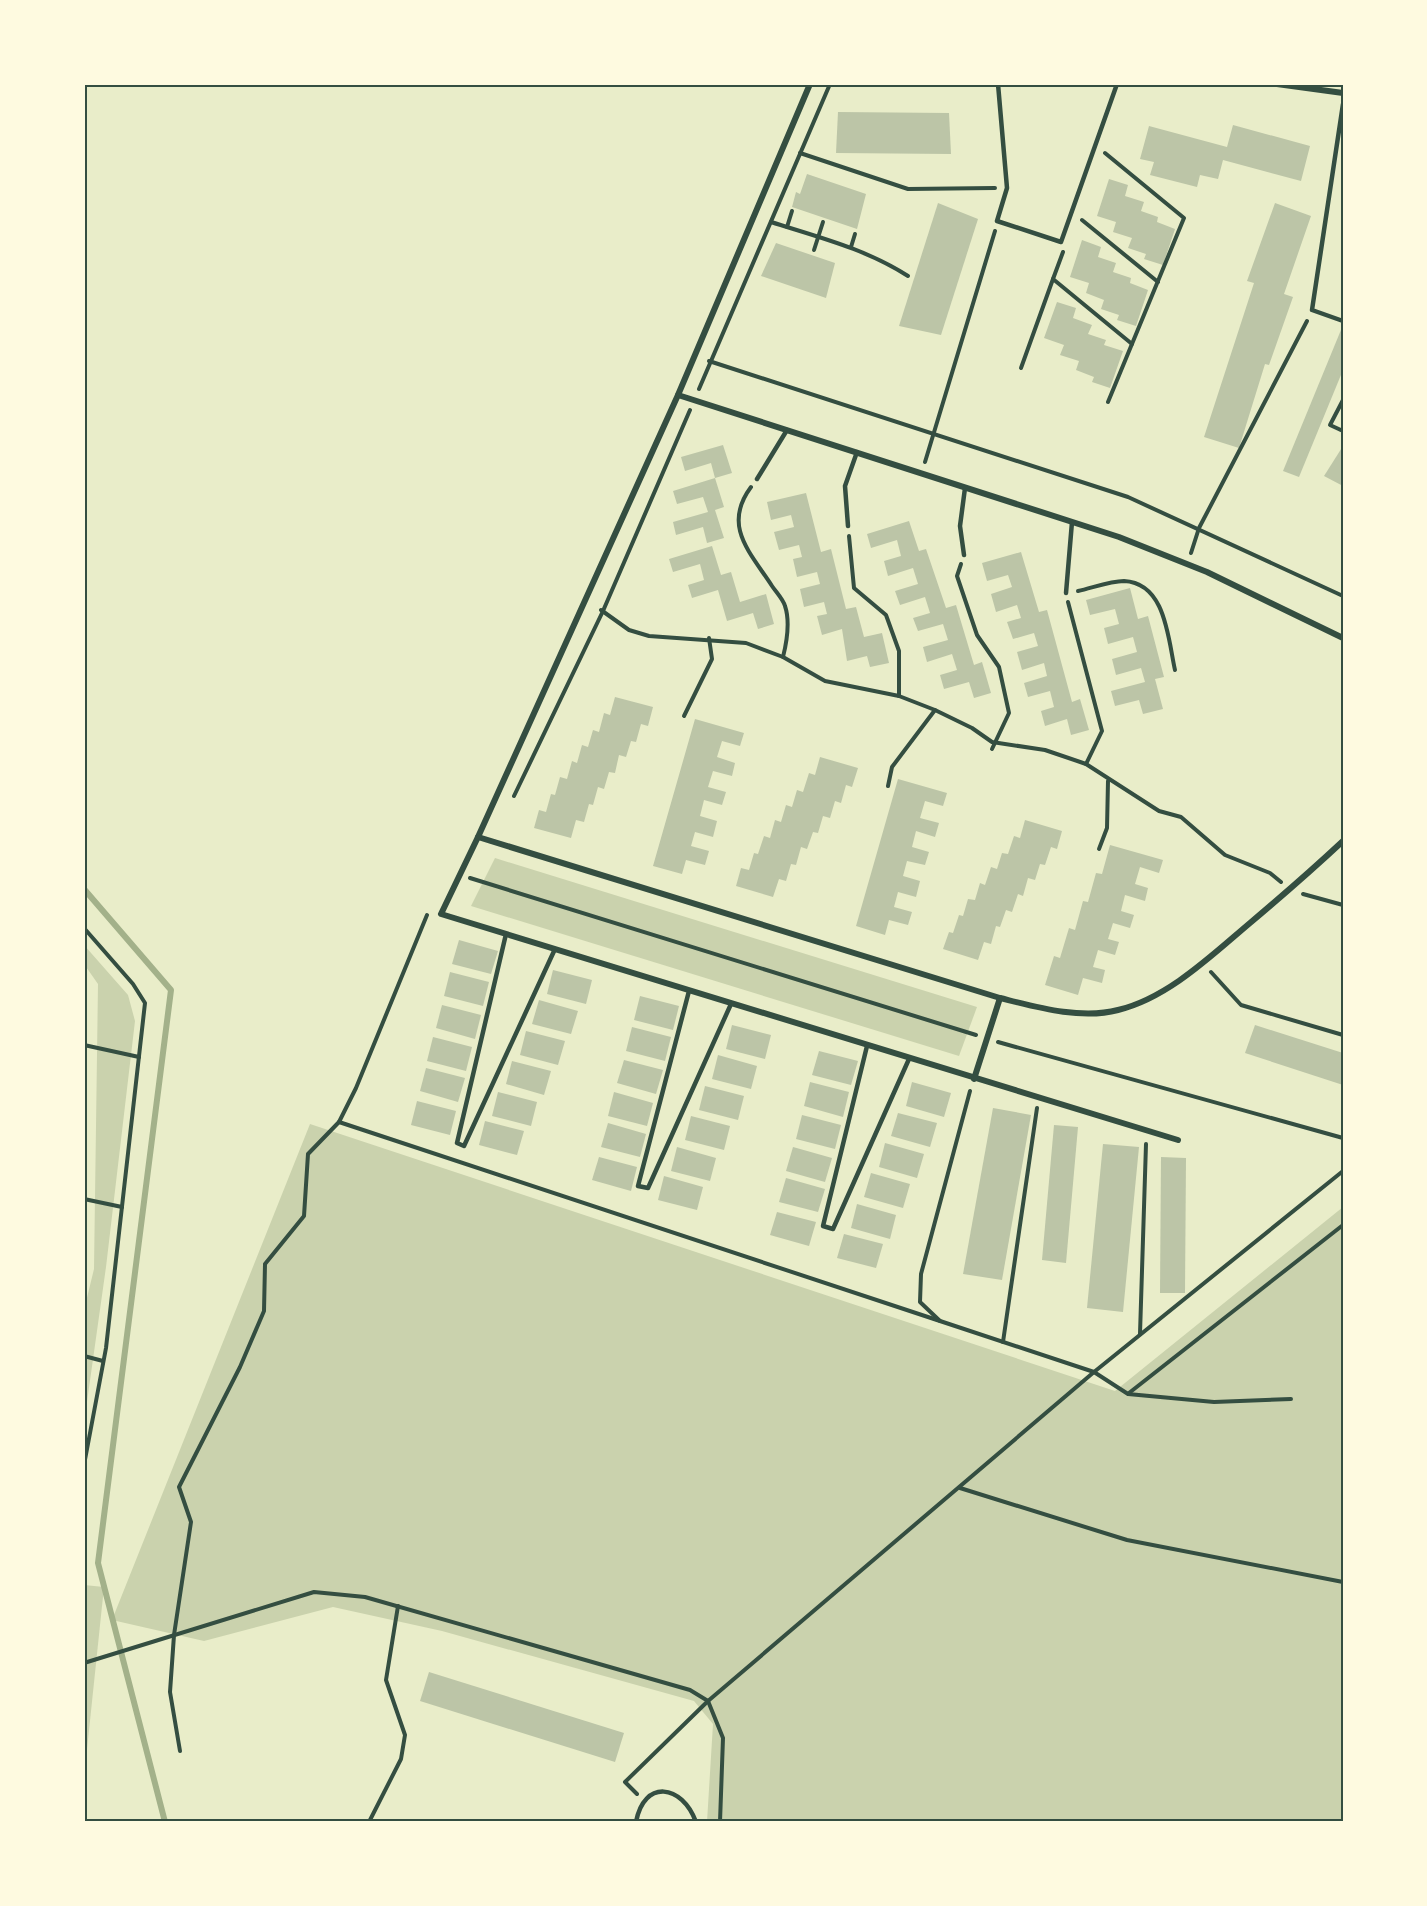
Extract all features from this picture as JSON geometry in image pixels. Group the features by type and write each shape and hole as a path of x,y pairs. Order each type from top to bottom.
{"street":[{"path":"810,84 678,395 441,914 1178,1140"},
{"path":"1277,84 1343,93"},
{"path":"678,395 1072,522 1187,564 1343,638"},
{"path":"478,837 1000,998 1041,1008 1084,1012 1117,1011 1159,992 1203,962 1343,841"},
{"path":"974,1079 1000,998"}],"lane":[{"path":"998,84 1007,188 997,221 1061,243 1117,84"},
{"path":"1343,104 1312,310 1343,321"},
{"path":"757,479 787,430"},
{"path":"848,526 845,486 857,452"},
{"path":"964,555 960,526 965,488"},
{"path":"1066,593 1072,522"},
{"path":"506,934 457,1143 464,1146 555,949"},
{"path":"689,991 638,1186 648,1188 731,1004"},
{"path":"867,1046 823,1226 833,1229 909,1059"},
{"path":"636,1822 645,1801 660,1792 670,1792 681,1796 696,1822"}],"path":[{"path":"512,799 603,611 830,84"},
{"path":"1096,145 1185,218 1108,402"},
{"path":"800,153 908,189 1007,188"},
{"path":"787,227 792,211"},
{"path":"1072,212 1158,282"},
{"path":"922,473 997,221"},
{"path":"771,222 851,247 884,261 908,276"},
{"path":"814,250 823,222"},
{"path":"851,247 855,234"},
{"path":"1021,368 1065,248"},
{"path":"1053,279 1132,344"},
{"path":"1187,564 1199,528 1312,310"},
{"path":"694,356 1128,497 1343,596"},
{"path":"1343,400 1330,425 1343,431"},
{"path":"757,479 741,500 736,518 746,547 785,605 788,639 783,657"},
{"path":"848,526 854,588 886,615 899,651 899,696"},
{"path":"964,555 957,576 977,635 999,667 1009,713 992,748"},
{"path":"1086,764 1102,731 1066,593 1124,581 1145,587 1159,604 1175,670"},
{"path":"585,598 629,630 649,636 709,638 746,643 783,657 825,681 899,696 935,710 972,728 992,742 1045,750 1086,764 1108,781 1159,811 1181,817 1225,855 1270,873 1289,890 1343,906"},
{"path":"684,716 712,659 709,638"},
{"path":"888,786 892,767 935,710"},
{"path":"1099,849 1107,828 1108,781"},
{"path":"459,875 987,1039 1343,1138"},
{"path":"180,1751 170,1692 174,1635 191,1522 179,1488 240,1367 264,1311 265,1264 304,1216 308,1154 339,1122 356,1088 430,908"},
{"path":"84,928 134,984 145,1003 103,1361 84,1466"},
{"path":"1203,962 1241,1005 1343,1035"},
{"path":"84,1045 140,1058"},
{"path":"939,1321 920,1302 921,1274 974,1079"},
{"path":"1003,1342 1039,1098"},
{"path":"339,1122 1094,1372 1128,1394 1214,1402 1291,1399"},
{"path":"1140,1334 1147,1131"},
{"path":"645,1801 625,1782 708,1701 1094,1372 1343,1171"},
{"path":"84,1199 122,1207"},
{"path":"1128,1394 1343,1226"},
{"path":"84,1356 103,1361"},
{"path":"959,1488 1127,1540 1343,1582"},
{"path":"84,1663 314,1592 365,1597 690,1690 708,1701 723,1738 720,1822"},
{"path":"369,1822 401,1759 405,1735 386,1680 398,1606"}],"green space":[{"path":"495,858 977,1007 959,1056 471,906"},
{"path":"84,945 128,995 135,1021 106,1267 84,1423 84,1310 94,1269 98,984 84,964"},
{"path":"310,1124 1115,1391 1343,1207 1343,1822 707,1822 713,1724 694,1701 442,1631 333,1607 204,1641 112,1620"},
{"path":"84,1585 104,1587 84,1778"}],"building":[{"path":"838,112 949,113 951,154 836,153"},
{"path":"1233,125 1310,146 1301,181 1223,160 1218,179 1200,175 1197,187 1150,175 1154,162 1140,159 1149,126 1227,147"},
{"path":"807,174 866,194 857,229 792,207 796,192 800,194"},
{"path":"1109,179 1128,185 1125,196 1144,202 1141,211 1158,217 1157,222 1175,229 1163,265 1144,259 1146,254 1128,248 1132,238 1113,232 1116,222 1097,216"},
{"path":"938,203 978,219 941,335 899,326"},
{"path":"1275,203 1311,216 1284,294 1293,297 1269,365 1265,364 1239,448 1204,437 1254,283 1247,281"},
{"path":"1082,240 1101,247 1098,257 1116,263 1113,272 1131,278 1130,283 1148,290 1136,326 1117,320 1119,315 1101,309 1104,300 1086,293 1089,283 1070,277"},
{"path":"776,243 835,263 826,298 761,276"},
{"path":"1057,302 1076,308 1073,318 1092,325 1088,334 1106,340 1104,345 1123,351 1110,388 1092,382 1094,377 1076,370 1079,361 1060,355 1064,345 1044,338"},
{"path":"1343,325 1343,370 1299,477 1283,471"},
{"path":"723,445 732,473 715,478 711,463 685,471 681,457"},
{"path":"1343,446 1343,486 1324,476"},
{"path":"715,478 724,507 715,510 724,538 707,543 703,527 676,535 673,522 708,512 703,497 677,504 673,491"},
{"path":"806,493 821,552 831,549 846,609 856,607 864,637 882,633 889,663 870,667 867,656 847,661 842,629 822,635 817,616 827,614 824,602 804,607 800,589 820,584 817,572 797,577 793,559 802,557 799,545 779,550 774,532 794,527 791,515 771,520 767,502"},
{"path":"909,521 919,551 926,549 946,608 956,605 974,665 982,662 991,693 974,698 969,682 944,689 940,675 957,670 952,654 927,662 923,647 948,640 943,624 918,631 913,618 930,613 925,597 900,605 895,591 918,584 913,568 888,576 884,561 901,556 897,540 871,548 867,534"},
{"path":"712,546 721,575 731,572 740,602 766,594 774,624 758,629 753,613 727,621 718,590 692,598 688,585 704,580 700,564 673,572 669,559"},
{"path":"1021,552 1039,612 1047,610 1072,702 1080,699 1089,730 1071,735 1067,719 1045,726 1041,711 1054,707 1050,691 1028,697 1024,683 1047,676 1044,663 1022,670 1017,652 1038,646 1034,633 1013,639 1007,622 1021,618 1017,605 996,612 991,594 1012,587 1008,575 987,581 982,563"},
{"path":"1130,588 1138,619 1148,616 1164,677 1155,679 1163,709 1143,714 1139,700 1115,706 1111,691 1145,682 1141,668 1116,675 1112,659 1137,652 1133,637 1108,644 1104,628 1119,624 1115,609 1090,615 1086,600"},
{"path":"615,697 653,707 648,726 641,724 636,742 631,741 626,757 619,755 615,773 609,772 604,789 598,787 593,805 589,804 584,822 576,820 571,838 534,828 539,810 546,812 551,794 555,795 560,777 567,779 572,761 577,763 582,745 588,747 593,730 599,732 604,713 610,715"},
{"path":"695,719 744,733 740,746 722,741 717,757 735,763 732,776 713,771 708,787 726,792 722,805 704,800 700,816 717,821 713,837 695,832 691,846 709,851 705,865 686,860 682,874 653,866"},
{"path":"820,757 858,768 852,787 846,785 841,803 835,801 830,818 823,816 818,833 813,832 807,849 801,847 796,865 791,864 786,881 779,879 773,897 736,886 741,868 749,870 754,853 758,854 764,836 770,838 775,820 781,822 786,805 792,807 797,790 803,792 809,773 815,775"},
{"path":"898,779 947,793 943,806 925,801 920,818 939,823 935,837 916,831 912,847 929,852 925,865 907,861 903,876 920,881 916,897 898,892 894,907 912,912 908,925 889,920 885,935 856,926"},
{"path":"1025,820 1062,831 1057,849 1051,847 1045,865 1040,864 1035,880 1028,878 1023,896 1018,894 1012,912 1006,910 1000,927 996,926 991,944 984,942 978,960 943,949 949,932 953,933 959,915 963,916 968,899 975,900 980,883 985,885 991,867 997,869 1002,853 1008,854 1014,836 1020,838"},
{"path":"1110,845 1163,860 1159,873 1140,867 1135,884 1148,888 1145,901 1125,895 1121,911 1134,915 1130,928 1113,923 1108,939 1119,942 1115,955 1098,950 1093,967 1105,970 1102,983 1083,978 1078,995 1045,985 1054,956 1060,958 1069,928 1075,930 1083,901 1088,902 1096,873 1102,874"},
{"path":"459,940 498,951 491,974 452,964"},
{"path":"553,970 592,980 586,1004 547,994"},
{"path":"450,972 489,982 483,1006 444,996"},
{"path":"640,996 679,1006 673,1030 634,1020"},
{"path":"539,1000 578,1011 571,1034 532,1024"},
{"path":"442,1005 481,1015 475,1039 436,1028"},
{"path":"732,1025 771,1035 765,1059 726,1049"},
{"path":"1255,1025 1343,1053 1343,1085 1245,1053"},
{"path":"632,1027 671,1037 665,1061 626,1051"},
{"path":"526,1031 565,1041 558,1065 520,1055"},
{"path":"433,1037 472,1047 466,1071 427,1061"},
{"path":"819,1051 858,1061 851,1085 812,1075"},
{"path":"718,1055 757,1066 751,1089 712,1079"},
{"path":"624,1060 663,1070 656,1094 617,1083"},
{"path":"512,1061 551,1071 544,1095 506,1084"},
{"path":"426,1068 465,1078 458,1102 420,1091"},
{"path":"810,1082 849,1092 843,1117 804,1106"},
{"path":"912,1082 951,1093 944,1117 906,1106"},
{"path":"705,1086 744,1096 738,1120 699,1110"},
{"path":"498,1092 537,1102 531,1126 492,1116"},
{"path":"614,1092 653,1103 647,1126 608,1116"},
{"path":"417,1101 456,1111 450,1135 411,1125"},
{"path":"993,1108 1031,1115 1002,1280 963,1274"},
{"path":"898,1113 937,1123 930,1147 891,1136"},
{"path":"802,1115 841,1125 835,1149 796,1139"},
{"path":"691,1116 730,1126 724,1150 685,1140"},
{"path":"485,1121 524,1131 517,1155 479,1145"},
{"path":"608,1123 646,1134 640,1157 601,1147"},
{"path":"1054,1125 1078,1127 1066,1263 1042,1260"},
{"path":"885,1143 924,1154 917,1178 879,1167"},
{"path":"1103,1144 1139,1147 1123,1312 1087,1308"},
{"path":"677,1147 716,1158 710,1181 671,1171"},
{"path":"793,1147 832,1158 825,1182 786,1171"},
{"path":"599,1157 637,1167 631,1191 592,1180"},
{"path":"1161,1157 1186,1158 1185,1293 1160,1293"},
{"path":"871,1173 910,1184 903,1208 864,1197"},
{"path":"664,1176 703,1187 697,1210 658,1200"},
{"path":"786,1178 825,1189 818,1212 779,1202"},
{"path":"857,1204 896,1215 890,1239 851,1228"},
{"path":"777,1212 816,1222 809,1246 770,1235"},
{"path":"844,1234 883,1244 876,1268 837,1258"},
{"path":"429,1672 624,1733 615,1762 420,1701"}],"waterway":[{"path":"84,889 171,990 98,1563 165,1822"}]}
